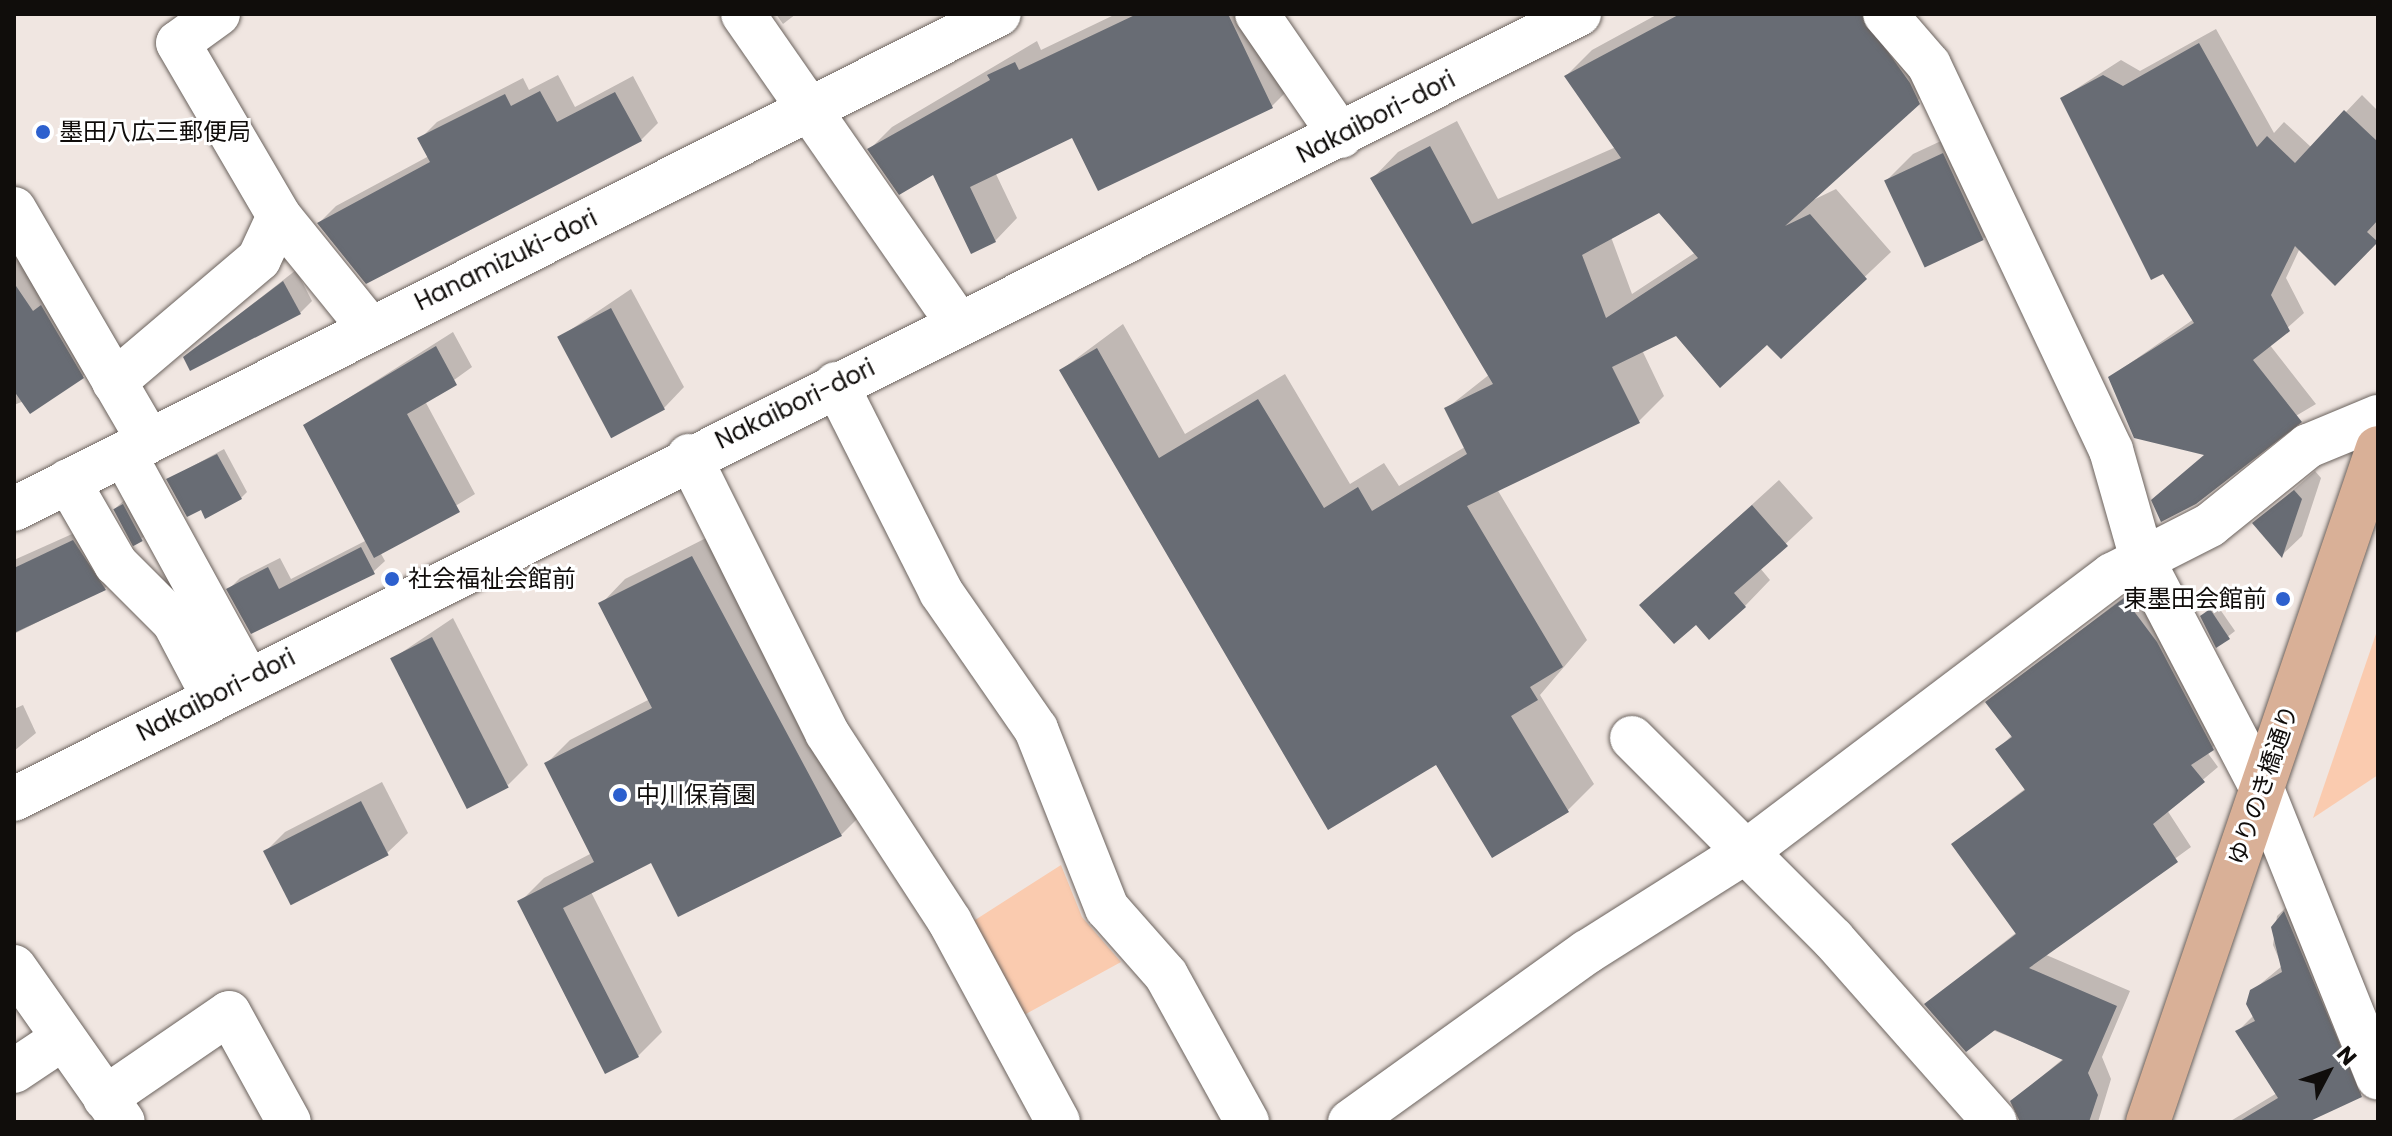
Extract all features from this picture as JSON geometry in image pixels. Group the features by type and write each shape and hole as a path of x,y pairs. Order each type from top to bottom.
{"main road":[{"name":"ゆりのき橋通り","path":"2148,1122 2378,448"}],"street":[{"path":"218,14 178,43 279,216 369,327"},
{"path":"743,14 807,111 958,323"},
{"name":"Hanamizuki-dori","path":"14,509 369,327 999,14"},
{"path":"1257,14 1341,136"},
{"name":"Nakaibori-dori","path":"14,799 689,456 1341,136 1579,14"},
{"path":"1885,14 1929,65 2111,450 2142,559 2262,789 2378,1078"},
{"path":"14,209 114,382 230,687"},
{"path":"114,382 259,259 279,216"},
{"path":"836,384 941,592 1036,729 1107,908 1166,975 1247,1122"},
{"path":"1350,1122 1587,952 1747,851 2142,559 2210,525 2308,446 2378,417"},
{"path":"689,456 827,733 950,922 1058,1122"},
{"path":"68,481 116,564 174,622 230,687"},
{"path":"1632,738 1747,851 1995,1122"},
{"path":"14,967 114,1110 229,1013 289,1122"},
{"path":"14,1071 62,1039"}],"shaded area":[{"path":"2378,628 2378,775 2313,818"},
{"path":"1061,865 1082,917 1121,962 1024,1015 972,922"}],"building":[{"path":"1137,14 1228,14 1273,108 1098,191 1072,138 970,187 996,242 971,254 933,175 899,195 867,149 990,80 987,75 1015,62 1019,70"},
{"path":"1680,14 1861,14 1910,83 1920,104 1785,226 1810,214 1867,279 1781,359 1767,345 1720,388 1676,336 1612,367 1640,423 1467,506 1563,667 1530,687 1538,700 1511,716 1569,812 1492,858 1436,765 1328,830 1059,370 1097,348 1159,458 1258,399 1324,508 1358,487 1372,511 1467,454 1444,408 1493,384 1370,178 1430,146 1472,224 1621,158 1564,76","holes":["1659,213 1698,258 1606,318 1582,255"]},
{"path":"2199,43 2257,147 2267,136 2295,163 2344,110 2378,142 2378,220 2367,232 2378,242 2335,286 2295,246 2271,295 2290,331 2253,360 2302,422 2196,504 2161,522 2151,500 2204,455 2134,438 2108,377 2194,323 2163,274 2151,280 2060,98 2103,75 2123,86"},
{"path":"540,91 557,122 615,92 642,141 366,284 317,223 430,162 417,138 505,94 511,106"},
{"path":"1943,153 1984,240 1925,267 1884,180"},
{"path":"283,281 301,314 190,371 183,357"},
{"path":"14,283 33,311 41,305 84,378 30,414 14,391"},
{"path":"611,308 665,410 611,438 557,337"},
{"path":"436,346 457,385 407,414 460,512 374,558 303,425"},
{"path":"217,454 242,499 205,519 201,510 187,517 166,479"},
{"path":"2294,490 2302,499 2282,558 2252,523"},
{"path":"123,504 143,541 133,546 113,509"},
{"path":"1752,505 1788,546 1734,593 1746,607 1709,640 1696,625 1674,644 1639,605"},
{"path":"73,540 106,590 14,633 14,568"},
{"path":"361,547 375,574 251,634 226,589 268,567 279,589"},
{"path":"692,556 842,836 678,917 651,863 563,908 639,1057 605,1074 517,901 594,862 544,763 652,708 598,603"},
{"path":"2124,598 2157,642 2214,750 2191,765 2205,782 2153,824 2178,862 2029,968 2117,1006 2088,1073 2098,1095 2089,1122 2020,1122 2010,1101 2063,1060 1995,1030 1966,1052 1924,1004 2016,934 1951,844 2025,790 1995,749 2012,737 1985,702"},
{"path":"2210,609 2230,639 2216,648 2200,616"},
{"path":"432,637 509,788 467,809 390,658"},
{"path":"361,801 389,855 291,905 263,851"},
{"path":"2284,911 2362,1097 2308,1122 2238,1122 2278,1098 2235,1031 2255,1021 2246,1004 2250,990 2282,972 2271,927"}],"place":[{"name":"墨田八広三郵便局","path":"43,132"},
{"name":"社会福祉会館前","path":"392,579"},
{"name":"東墨田会館前","path":"2283,599"},
{"name":"中川保育園","path":"620,795"}]}
